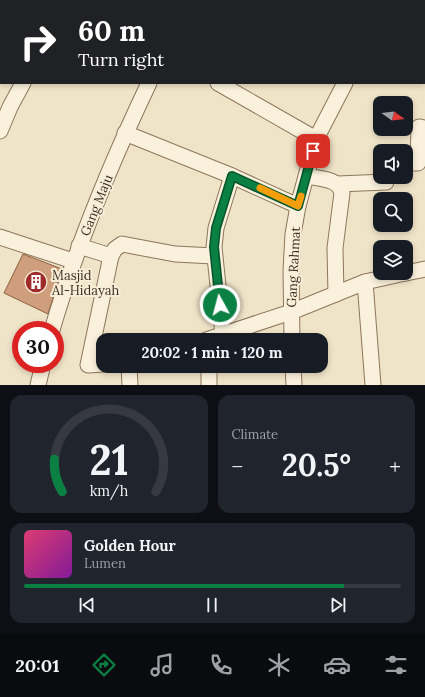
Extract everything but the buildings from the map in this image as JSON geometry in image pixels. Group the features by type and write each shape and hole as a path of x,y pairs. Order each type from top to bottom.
{"street":[{"path":"0,131 10,107 22,84"},
{"name":"Gang Maju","path":"55,321 73,261 125,133 149,84"},
{"path":"225,84 316,140"},
{"name":"Gang Rahmat","path":"292,333 293,234 298,206 316,140 344,84"},
{"path":"413,163 418,163 419,127 425,128"},
{"path":"125,133 232,176 298,206"},
{"path":"224,333 214,247 216,228 232,176"},
{"path":"307,176 338,184 373,183"},
{"path":"336,294 335,248 342,193 341,187 338,184"},
{"path":"0,237 73,261"},
{"path":"96,364 88,365 111,256 115,249 122,244 175,254 214,256"},
{"path":"79,246 111,256"},
{"path":"413,271 425,268"},
{"path":"227,333 291,312 365,282 374,280"},
{"path":"365,282 373,385"},
{"path":"38,385 41,373"},
{"path":"129,373 130,385"},
{"path":"208,373 209,385"},
{"path":"293,373 294,385"}],"slow traffic":[{"path":"260,188 298,206 301,196"}],"place":[{"name":"Masjid Al-Hidayah","path":"36,282"}],"route":[{"path":"220,305 214,247 216,228 232,176 298,206 313,151"}]}
